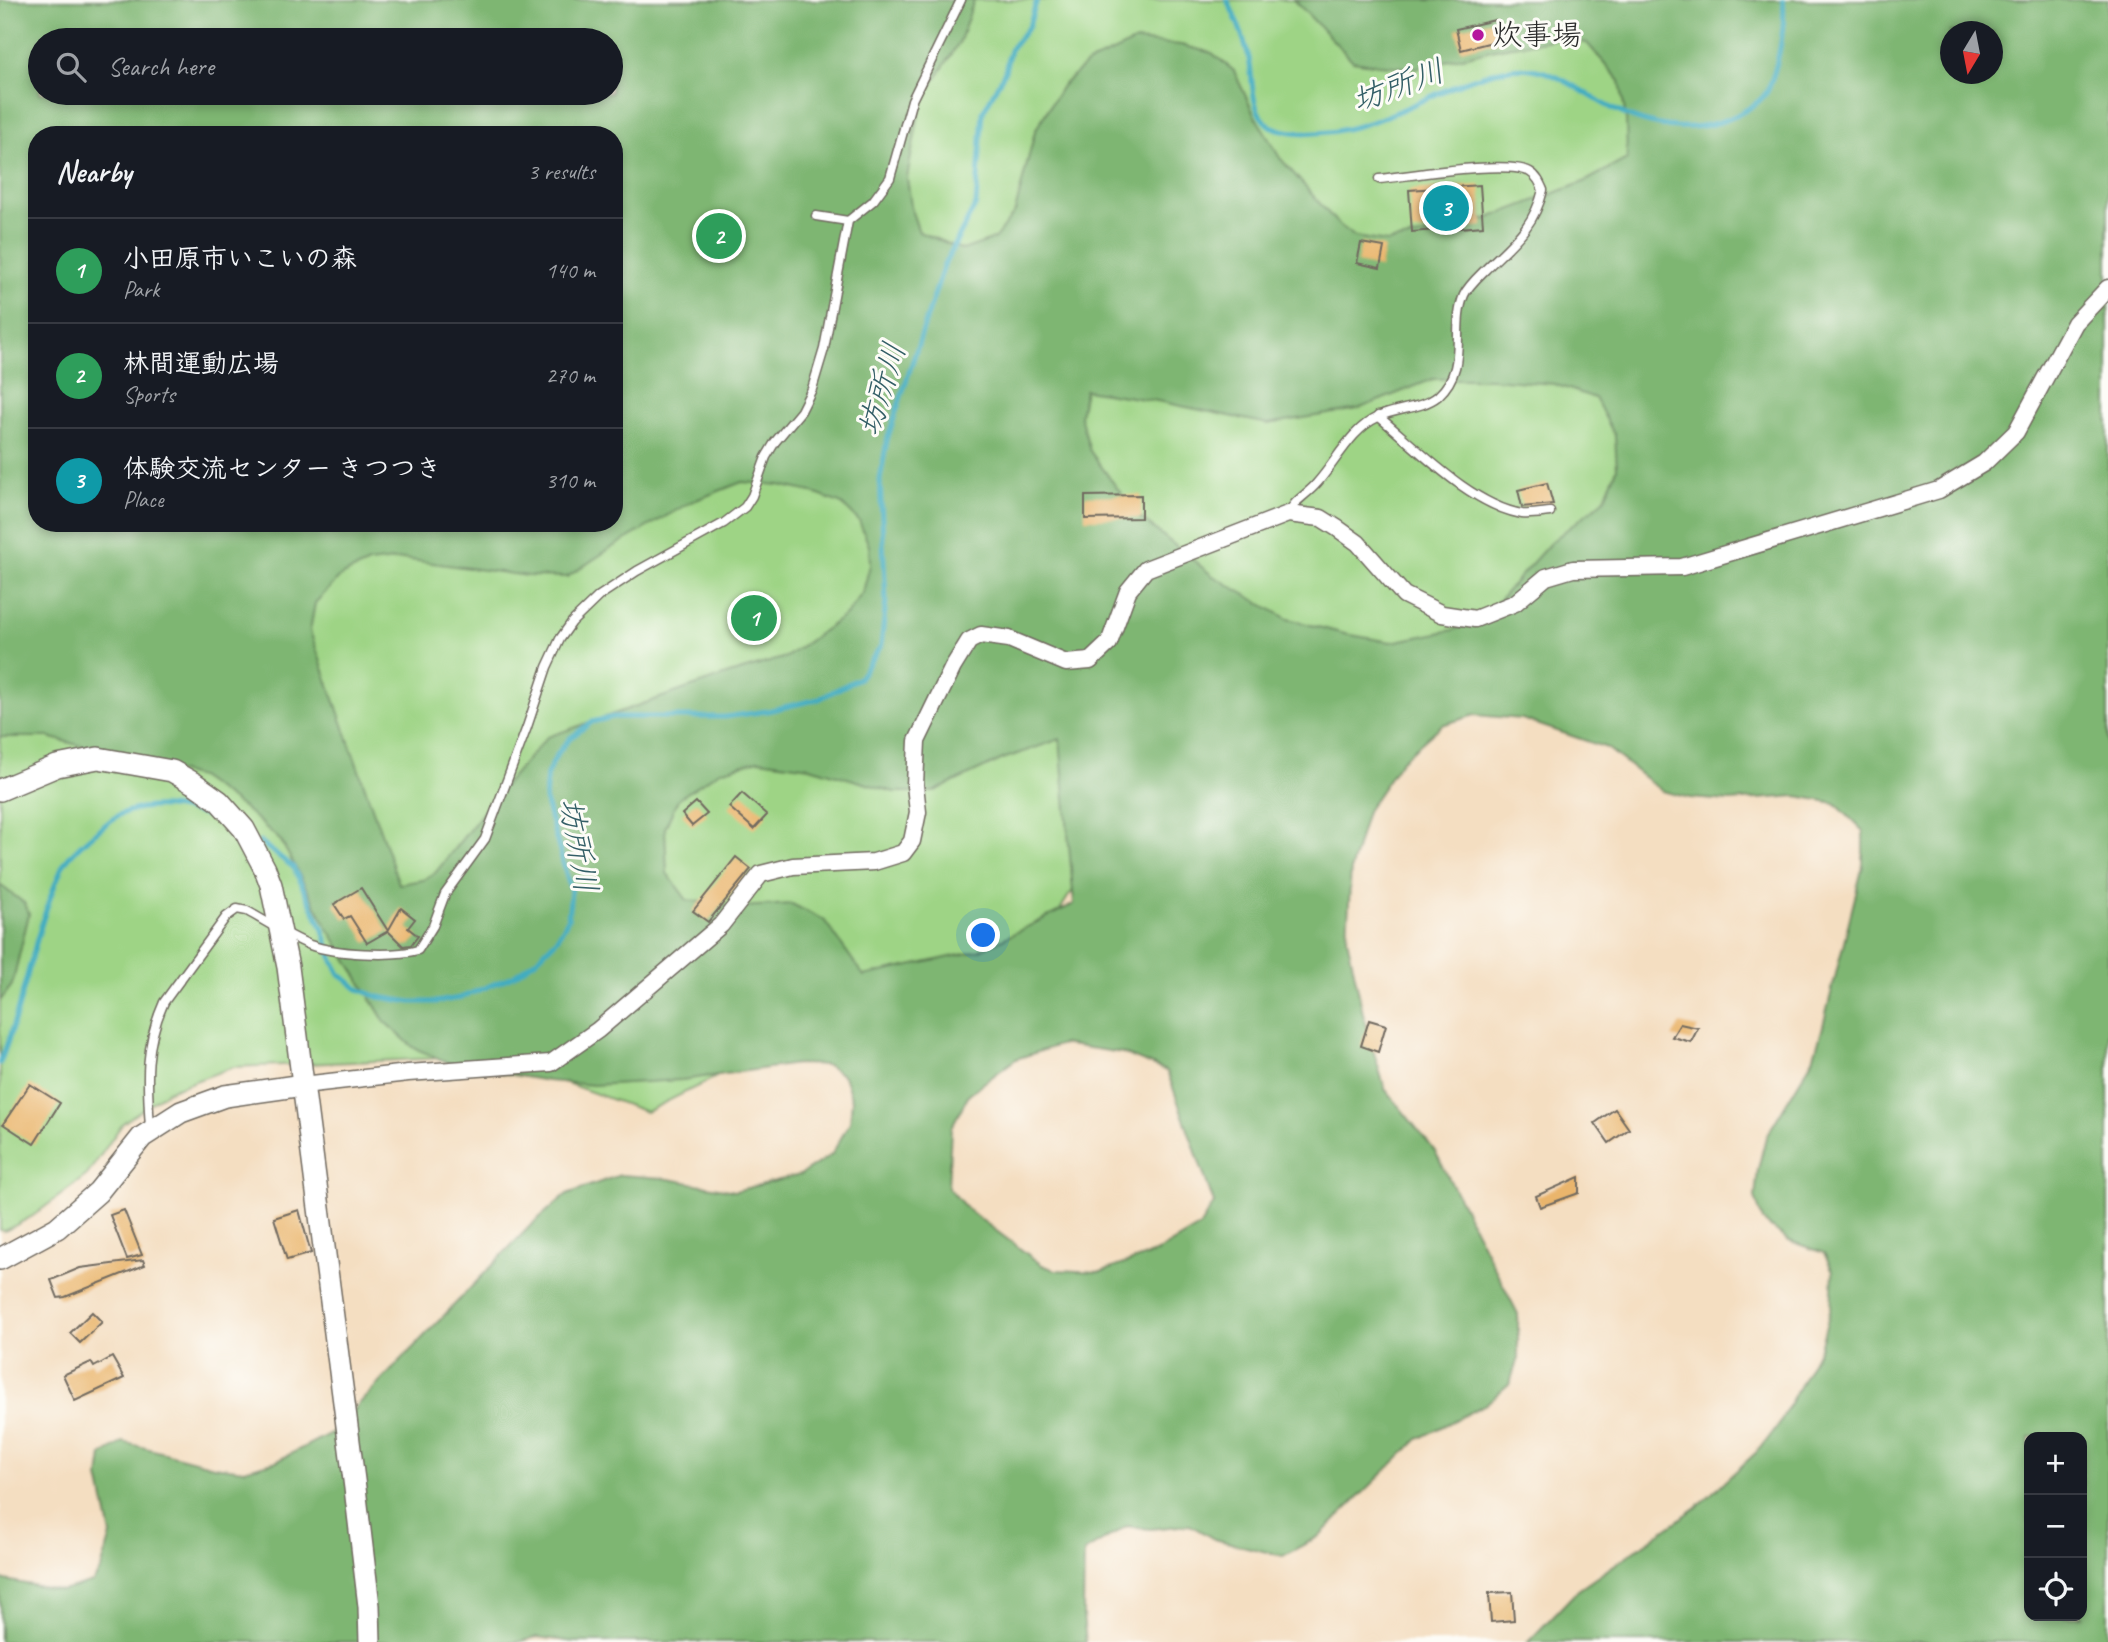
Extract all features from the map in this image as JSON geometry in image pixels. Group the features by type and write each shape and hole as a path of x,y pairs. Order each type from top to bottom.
{"street":[{"path":"0,1259 57,1228 98,1192 142,1137 181,1112 225,1097 303,1085 408,1073 551,1063 598,1030 712,933 761,874 793,866 874,862 902,853 912,841 918,812 915,785 917,741 938,695 969,641 981,635 1009,639 1066,663 1090,661 1109,643 1128,591 1146,569 1289,514 1321,518 1358,543 1405,595 1442,614 1475,619 1516,603 1546,577 1573,569 1682,567 1939,490 1984,463 2016,432 2075,323 2108,288"},
{"path":"0,790 57,766 98,758 172,771 219,801 244,829 265,869 271,885 288,967 355,1488 369,1605 370,1642"}],"lane":[{"path":"151,1131 146,1070 164,1002 226,917 237,909 247,911 308,944 323,949 391,954 418,950 425,943 445,894 485,839 542,679 560,639 572,622 599,596 637,571 724,523 745,507 752,496 766,457 801,411 812,389 824,349 848,221 873,201 890,178 912,100 961,0"},
{"path":"1289,514 1294,502 1316,485 1358,432 1378,416 1431,401 1447,385 1459,354 1460,315 1465,295 1479,276 1533,219 1543,190 1530,172 1505,166 1379,179"},
{"path":"816,216 848,221"},
{"path":"1378,416 1465,487 1494,505 1525,515 1550,512"}],"green space":[{"path":"0,0 2108,0 1500,652 1109,841 1048,929 774,1048 646,1112 492,1056 233,1067 168,1091 123,1123 87,1175 33,1216 5,1231 0,1230"},
{"path":"0,0 974,0 960,41 921,102 907,178 912,212 919,232 963,250 994,239 1015,212 1035,131 1062,86 1086,64 1136,41 1181,45 1212,53 1234,71 1255,116 1280,158 1337,223 1355,237 1387,242 1486,219 1584,182 1627,159 1626,119 1620,81 1587,43 1557,39 1500,48 1416,68 1379,65 1353,61 1294,0 2108,0 2108,1642 1528,1642 1577,1591 1697,1507 1761,1448 1779,1424 1820,1347 1831,1308 1833,1271 1824,1253 1787,1240 1763,1221 1755,1197 1766,1137 1813,1059 1822,1030 1863,865 1863,831 1835,803 1797,796 1730,801 1690,798 1662,791 1607,748 1522,719 1475,715 1442,725 1401,761 1367,811 1351,868 1347,938 1365,1023 1385,1089 1435,1151 1518,1314 1518,1358 1510,1383 1486,1404 1418,1439 1318,1537 1283,1556 1214,1539 1190,1525 1150,1529 1127,1526 1084,1552 1083,1615 1086,1642 574,1642 537,1637 519,1642 0,1642 0,1579 62,1591 93,1582 101,1569 111,1535 99,1477 102,1455 123,1442 214,1466 244,1470 277,1461 331,1433 531,1225 567,1194 620,1175 663,1178 735,1191 800,1175 832,1154 850,1122 852,1100 844,1076 827,1065 797,1064 682,1080 593,1085 548,1081 454,1065 414,1048 385,1022 329,930 281,841 245,809 199,777 48,737 0,737","holes":["1433,379 1491,379 1554,384 1595,398 1615,436 1617,469 1604,500 1551,542 1482,619 1453,630 1391,642 1345,634 1288,619 1213,576 1137,515 1090,451 1080,416 1085,390 1157,401 1268,424 1358,409","742,482 779,485 811,492 842,504 859,521 869,546 870,565 863,592 847,614 786,657 547,737 503,787 436,872 423,880 399,884 310,631 315,603 342,575 369,563 403,559 528,576 567,577 691,502","1060,739 1074,904 978,951 864,976 824,920 792,904 740,907 687,900 667,873 665,828 678,799 720,771 759,760 810,767 894,792 933,792 1003,759","1062,1044 1122,1053 1167,1071 1214,1203 1199,1227 1155,1253 1101,1272 1055,1270 1042,1265 967,1209 948,1187 951,1128 969,1094 1016,1059"]},
{"path":"0,885 24,903 29,914 12,985 0,1001"}],"building":[{"name":"炊事場","path":"1495,20 1500,40 1461,50 1456,29"},
{"path":"1480,185 1483,226 1412,232 1409,190"},
{"path":"1361,243 1384,247 1380,268 1357,263"},
{"path":"1547,483 1553,504 1522,507 1518,490"},
{"path":"1141,495 1141,518 1085,519 1085,496"},
{"path":"742,793 767,815 754,829 729,807"},
{"path":"696,802 707,814 692,826 682,814"},
{"path":"736,857 751,869 708,922 693,911"},
{"path":"361,888 388,931 367,943 350,916 344,919 334,904"},
{"path":"401,908 415,919 408,928 418,936 411,945 403,946 388,931"},
{"path":"1369,1020 1386,1025 1378,1052 1361,1046"},
{"path":"1680,1024 1698,1028 1691,1042 1672,1037"},
{"path":"30,1084 60,1103 34,1144 3,1124"},
{"path":"1615,1109 1629,1129 1609,1143 1595,1123"},
{"path":"1579,1177 1579,1193 1540,1207 1536,1196"},
{"path":"124,1210 142,1255 127,1259 110,1215"},
{"path":"299,1210 311,1253 287,1260 274,1218"},
{"path":"143,1260 145,1265 65,1297 58,1298 51,1280 80,1268"},
{"path":"92,1312 102,1322 80,1343 70,1333"},
{"path":"112,1357 124,1378 75,1401 63,1375 91,1362 94,1367"},
{"path":"1512,1592 1514,1620 1491,1622 1489,1593"}],"waterway":[{"name":"坊所川","path":"260,842 293,867 322,927 333,961 340,974 358,989 379,997 411,1002 460,998 513,976 536,960 557,939 568,919 571,891 545,799 547,774 557,754 570,738 592,722 613,717 725,717 767,711 819,699 859,678 881,646 886,601 880,480 887,440 944,265 976,204 983,112 1005,71 1010,50 1029,26 1037,0"},
{"name":"坊所川","path":"1227,0 1246,47 1255,101 1262,118 1270,126 1280,130 1321,133 1375,121 1477,77 1519,68 1533,69 1558,77 1623,114 1640,120 1676,127 1712,124 1746,110 1766,93 1780,47 1783,0"},
{"name":"坊所川","path":"0,1063 52,892 62,868 77,849 118,816 148,807 191,811 230,826"}],"place":[{"name":"炊事場","path":"1478,35"},
{"name":"体験交流センター きつつき","path":"1446,208"},
{"name":"林間運動広場","path":"719,236"},
{"name":"小田原市いこいの森","path":"754,618"}]}
